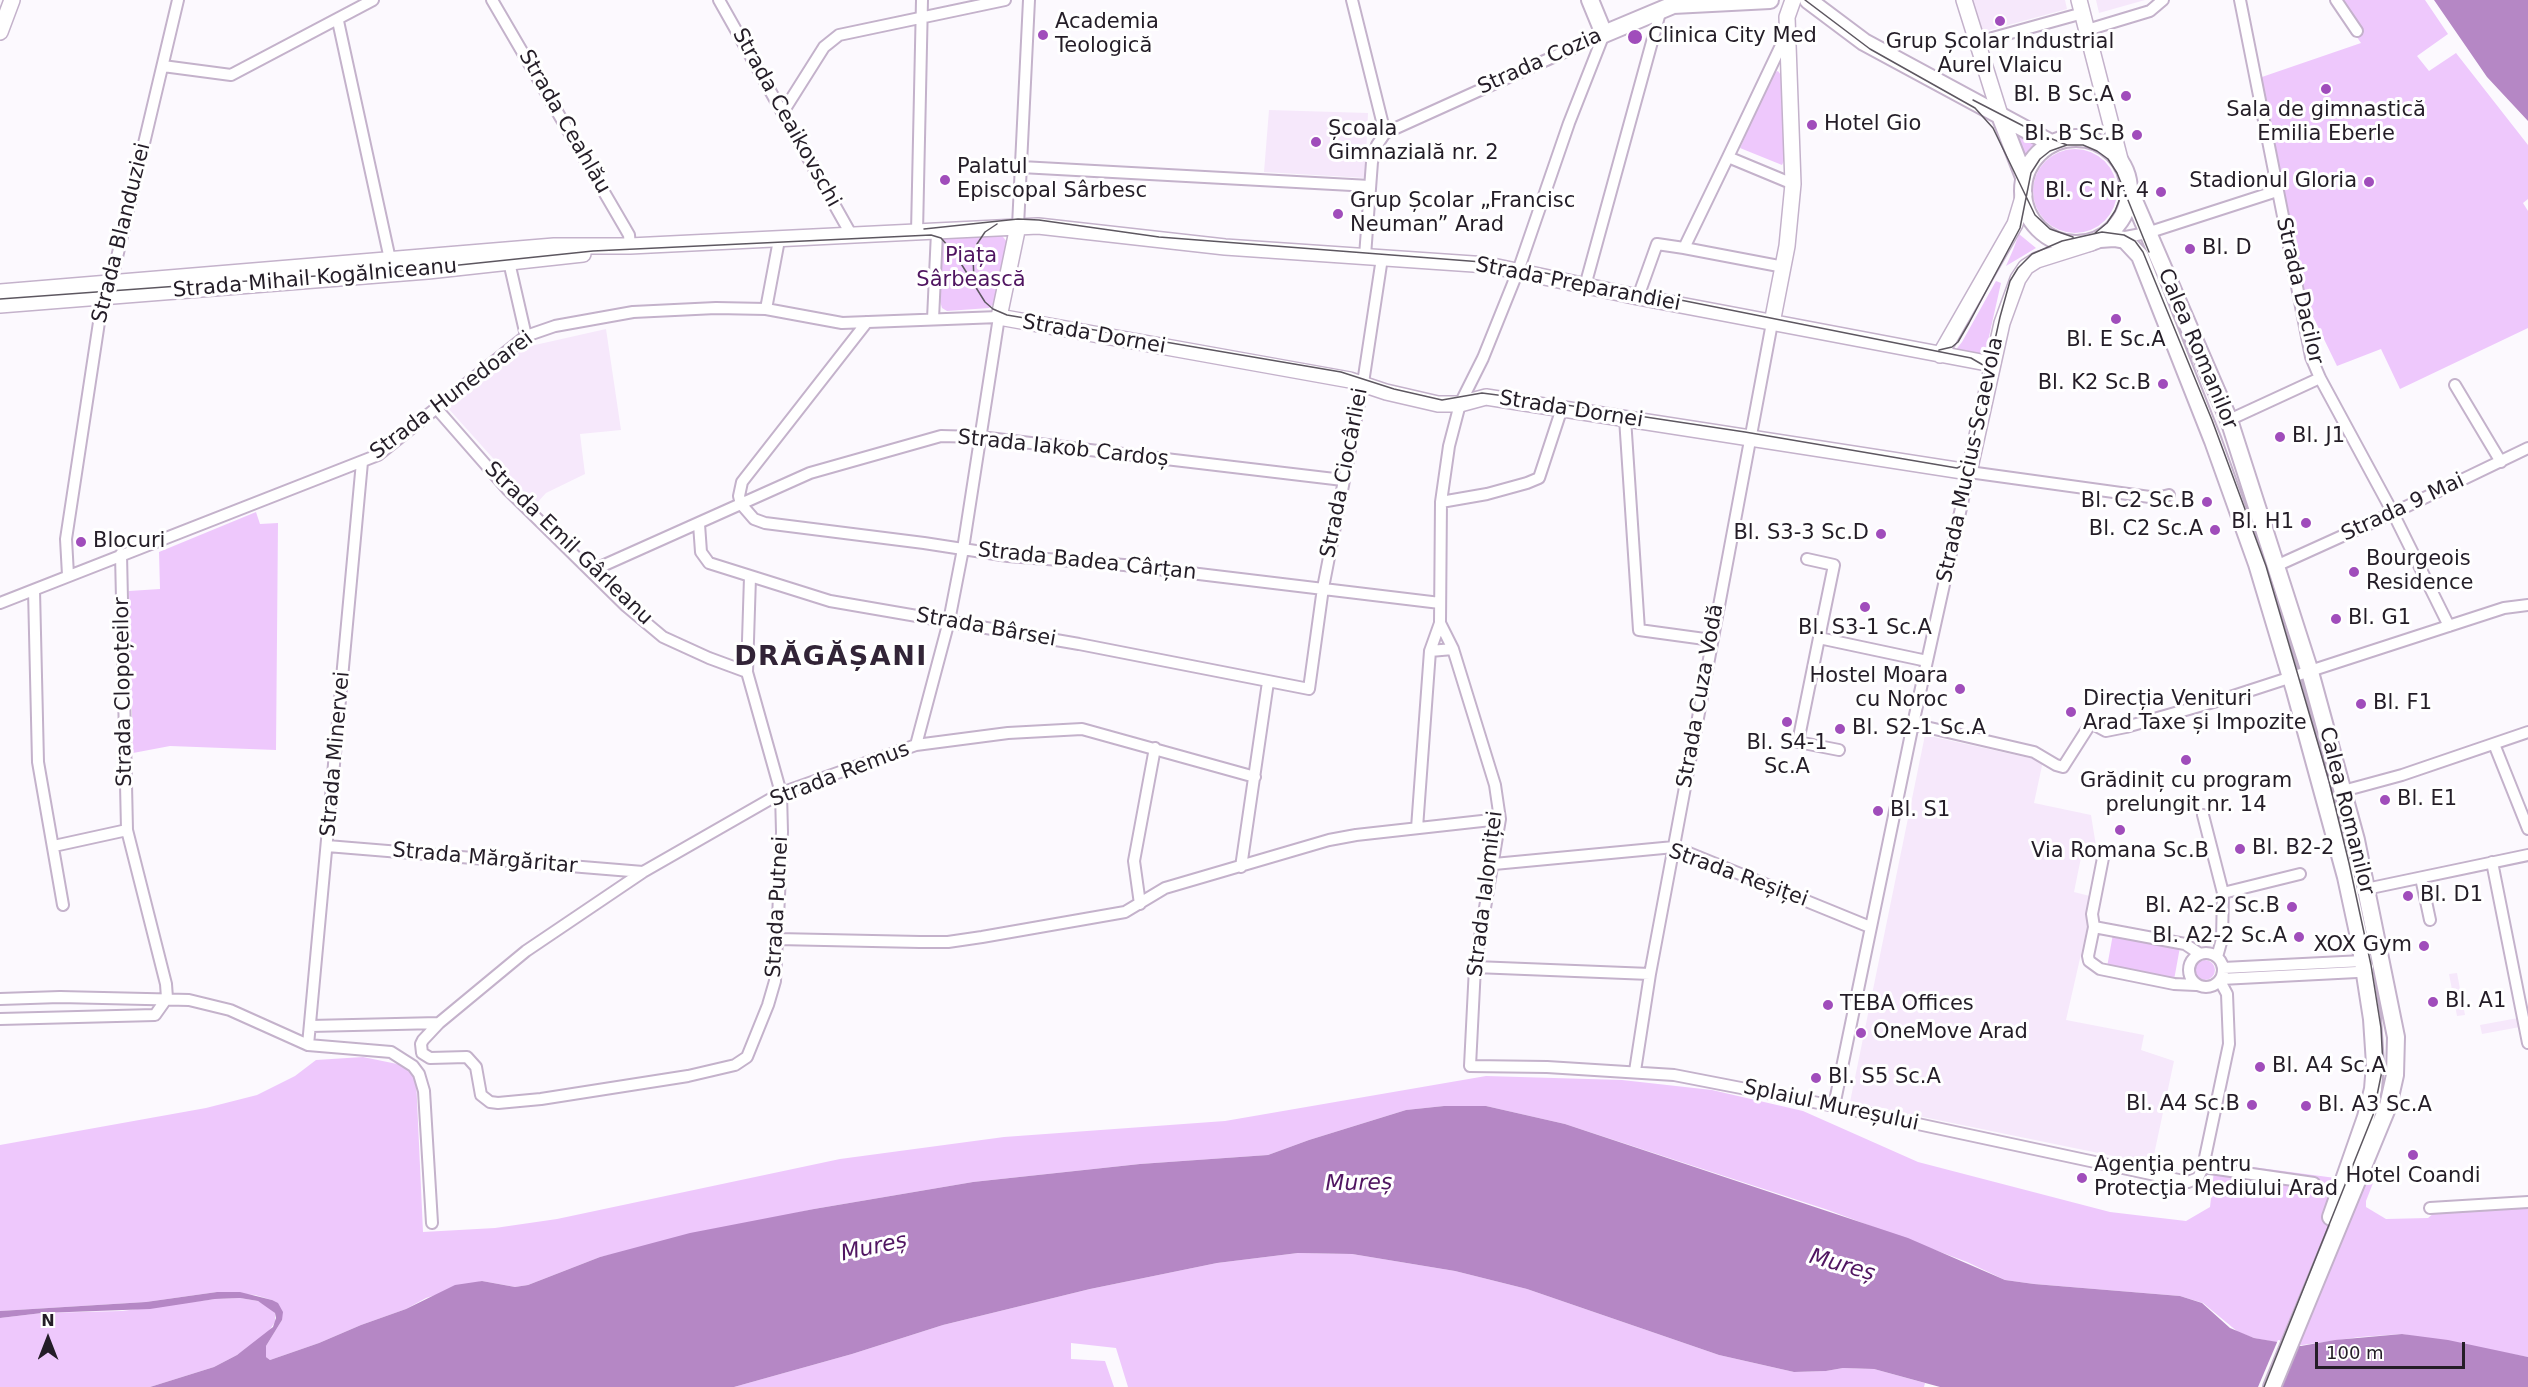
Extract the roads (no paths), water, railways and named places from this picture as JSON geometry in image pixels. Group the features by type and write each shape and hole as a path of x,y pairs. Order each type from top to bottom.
{"main road":[{"path":"0,32 12,0"},
{"path":"1590,0 1604,34"},
{"name":"Strada Cozia","path":"1604,34 1661,8 1684,2 1770,0"},
{"path":"1772,323 1784,267 1793,184 1787,17 1793,0"},
{"path":"1808,0 1864,42 2051,143"},
{"path":"1964,0 2024,185 2033,220 2044,232 2066,242 2120,238"},
{"path":"2081,7 2129,189 2123,218 2117,226 2096,241"},
{"path":"2024,185 2031,161 2051,143 2068,139 2091,141 2112,153 2122,167"},
{"name":"Strada Mucius Scaevola","path":"1941,355 2015,224 2024,185"},
{"name":"Calea Romanilor","path":"2129,189 2229,420 2310,672 2343,791 2366,889 2375,1042 2373,1089 2329,1235"},
{"path":"999,317 1018,226"},
{"name":"Strada Mihail Kogălniceanu","path":"0,305 391,266 554,246 630,246 780,240 1018,226"},
{"name":"Strada Preparandiei","path":"1018,226 1038,226 1225,247 1488,265 1638,297 1992,364"},
{"name":"Calea Romanilor","path":"2120,238 2132,244 2140,256 2213,441 2257,564 2291,678 2370,965"},
{"name":"Strada Mucius Scaevola","path":"1969,472 2002,323 2022,272 2037,260 2096,241"},
{"name":"Strada Mihail Kogălniceanu","path":"0,292 111,282 391,266 509,262 576,255 630,246"},
{"name":"Strada Dornei","path":"999,317 1363,383 1386,392 1438,404 1460,404 1486,397 1969,472"},
{"path":"2262,1387 2329,1235"},
{"path":"2272,1387 2329,1235"}],"street":[{"name":"Strada Blanduziei","path":"68,575 66,539 103,296 111,282 178,0"},
{"path":"163,66 231,75 338,21 373,0"},
{"name":"Strada Ceahlău","path":"492,0 626,228 630,246"},
{"name":"Strada Ceaikovschi","path":"719,0 852,236"},
{"path":"917,232 922,0"},
{"path":"783,112 831,39 839,35 1005,0"},
{"path":"1018,226 1029,0"},
{"path":"1352,0 1385,133 1374,152 1365,256"},
{"path":"2087,30 2150,11 2163,0"},
{"name":"Strada Dacilor","path":"2240,0 2305,332 2320,378 2393,513 2449,626"},
{"path":"2336,0 2357,31"},
{"path":"1978,42 2081,7"},
{"path":"1585,286 1661,8"},
{"path":"338,21 391,266"},
{"path":"1684,248 1787,32"},
{"path":"1417,828 1430,651 1440,623 1441,502 1449,446 1460,404 1483,358 1518,271 1569,123 1604,34"},
{"name":"Strada Cozia","path":"1385,133 1604,34"},
{"path":"1728,157 1793,184"},
{"path":"1020,167 1370,186"},
{"path":"2120,238 2147,233 2277,191"},
{"path":"933,319 937,231"},
{"path":"766,309 780,240"},
{"path":"1638,297 1657,244 1784,267"},
{"name":"Strada Ciocârliei","path":"1309,689 1323,588 1363,383 1382,258"},
{"path":"509,262 526,336"},
{"name":"Strada Hunedoarei","path":"0,603 385,451 526,336 555,326 633,312 716,308 766,309 828,321 867,322 999,317"},
{"path":"916,745 949,621 963,549 999,317"},
{"path":"741,504 739,496 742,482 867,322"},
{"name":"Strada Cuza Vodă","path":"1635,1071 1650,974 1772,323"},
{"path":"2229,420 2320,378"},
{"path":"2455,385 2501,462"},
{"path":"1441,502 1487,494 1539,478 1562,408"},
{"name":"Strada Emil Gârleanu","path":"437,409 507,489 626,606 663,637 747,672"},
{"path":"1625,417 1639,630 1712,640"},
{"name":"Strada Iakob Cardoș","path":"591,571 810,473 941,436 980,437 1343,480"},
{"name":"Strada 9 Mai","path":"2276,566 2528,448"},
{"name":"Strada Minervei","path":"308,1045 362,462"},
{"path":"1969,472 2157,498 2169,495"},
{"name":"Strada Mucius Scaevola","path":"1834,1106 1913,724 1969,472"},
{"name":"Strada Badea Cârțan","path":"741,504 754,519 765,523 1008,556 1124,565 1440,603"},
{"name":"Strada Bârsei","path":"699,524 701,552 709,563 830,601 1079,644 1309,689"},
{"name":"Strada Clopoțeilor","path":"121,554 127,830 163,973 166,998"},
{"path":"1807,559 1834,564 1798,742 1839,750"},
{"name":"Strada Putnei","path":"747,1057 775,981 782,832 781,793 747,672 750,577"},
{"path":"34,590 38,762 63,905"},
{"path":"1913,724 2034,752 2060,767 2064,766 2091,723 2106,731 2126,728 2310,672 2504,608 2528,605"},
{"name":"Strada Ialomiței","path":"1440,623 1453,649 1495,785 1500,819 1475,967 1470,1066"},
{"path":"1819,638 1927,661"},
{"path":"1430,651 1453,649"},
{"path":"1241,867 1268,682"},
{"name":"Strada Remus","path":"747,1057 735,1065 688,1076 541,1099 498,1103 490,1102 481,1095 476,1067 472,1060 461,1056 430,1058 422,1053 423,1040 443,1020 526,951 643,872 781,793 916,745 1008,733 1082,729 1255,777"},
{"path":"2343,791 2402,775 2528,732"},
{"path":"2494,744 2528,829"},
{"path":"1140,904 1134,875 1135,851 1155,748"},
{"path":"2203,816 2223,893 2222,939 2217,957 2227,994 2229,1044 2203,1167 2314,1183"},
{"path":"777,939 948,942 1115,915 1133,909 1165,888 1329,840 1500,819"},
{"path":"54,846 127,830"},
{"name":"Strada Mărgăritar","path":"327,846 643,872"},
{"name":"Strada Reșiței","path":"1494,864 1674,848 1870,927"},
{"path":"2366,889 2528,855"},
{"path":"2103,858 2092,914 2094,927 2088,956 2089,961 2100,969 2174,984 2209,988 2221,976 2370,965"},
{"path":"2492,862 2528,1041"},
{"path":"2223,893 2300,874"},
{"path":"2421,878 2430,920"},
{"path":"2094,927 2185,944 2200,954"},
{"path":"2196,985 2190,979 2188,970 2193,958 2209,953 2217,957"},
{"path":"1475,967 1650,974"},
{"path":"0,999 166,998 230,1010 308,1045 391,1052 413,1066 419,1074 426,1114 432,1223"},
{"path":"0,1018 155,1015 166,998"},
{"path":"310,1026 443,1020"},
{"name":"Splaiul Mureșului","path":"1470,1066 1635,1071 1674,1075 1834,1106 2188,1182 2198,1178 2203,1167"},
{"path":"2430,1208 2528,1202"}],"water":[{"path":"2434,0 2528,0 2528,121 2487,77"},
{"name":"Mureș","path":"1444,1106 1486,1106 1565,1124 1908,1238 2005,1280 2180,1296 2202,1303 2230,1328 2254,1338 2301,1346 2335,1340 2402,1334 2448,1340 2528,1357 2528,1387 1940,1387 1874,1369 1843,1368 1794,1372 1719,1355 1527,1289 1455,1271 1352,1254 1298,1253 1217,1263 1090,1289 943,1325 852,1354 734,1387 150,1387 214,1367 237,1355 273,1327 275,1313 258,1301 240,1298 215,1299 150,1309 42,1313 0,1318 0,1311 146,1302 217,1292 240,1292 272,1300 278,1303 283,1312 282,1320 266,1346 266,1357 270,1360 406,1309 455,1285 482,1281 515,1287 528,1285 600,1257 690,1233 973,1182 1140,1164 1268,1155 1406,1110"}],"tram line":[{"path":"1805,0 1870,49 1975,108 1993,128 2035,215 2050,229 2073,237"},
{"path":"1973,100 2035,132 2067,145"},
{"path":"1939,350 1952,347 1958,342 1969,323 2020,228 2031,173 2040,159 2050,151 2067,145 2083,145 2108,159 2117,173 2149,252"},
{"path":"2095,233 2107,223 2115,211 2119,201 2120,185"},
{"path":"924,229 1018,219 1039,220 1159,237 1495,263 1971,358 1983,365 1986,378"},
{"path":"974,280 973,257 977,244 985,232 997,224"},
{"path":"0,299 440,267 593,251 931,235 941,238 955,254 985,302 993,309 1007,315 1341,372 1394,389 1442,400 1482,393 1513,397 1745,432 1957,468 1966,464 1969,458 2000,317 2010,281 2018,268 2032,254 2062,241 2102,232 2124,235 2135,241 2143,252 2212,420 2266,566 2329,781 2371,965 2381,1028 2383,1066 2373,1115 2264,1387"}],"place":[{"name":"Grup Școlar Industrial Aurel Vlaicu","path":"2000,21"},
{"name":"Academia Teologică","path":"1043,35"},
{"name":"Clinica City Med","path":"1635,37"},
{"name":"Sala de gimnastică Emilia Eberle","path":"2326,89"},
{"name":"Bl. B Sc.A","path":"2126,96"},
{"name":"Hotel Gio","path":"1812,125"},
{"name":"Bl. B Sc.B","path":"2137,135"},
{"name":"Școala Gimnazială nr. 2","path":"1316,142"},
{"name":"Palatul Episcopal Sârbesc","path":"945,180"},
{"name":"Stadionul Gloria","path":"2369,182"},
{"name":"Bl. C Nr. 4","path":"2161,192"},
{"name":"Grup Școlar „Francisc Neuman” Arad","path":"1338,214"},
{"name":"Bl. D","path":"2190,249"},
{"name":"Bl. E Sc.A","path":"2116,319"},
{"name":"Bl. K2 Sc.B","path":"2163,384"},
{"name":"Bl. J1","path":"2280,437"},
{"name":"Bl. C2 Sc.B","path":"2207,502"},
{"name":"Bl. H1","path":"2306,523"},
{"name":"Bl. C2 Sc.A","path":"2215,530"},
{"name":"Bl. S3-3 Sc.D","path":"1881,534"},
{"name":"Blocuri","path":"81,542"},
{"name":"Bourgeois Residence","path":"2354,572"},
{"name":"Bl. S3-1 Sc.A","path":"1865,607"},
{"name":"Bl. G1","path":"2336,619"},
{"name":"Hostel Moara cu Noroc","path":"1960,689"},
{"name":"Bl. F1","path":"2361,704"},
{"name":"Direcția Venituri Arad Taxe și Impozite","path":"2071,712"},
{"name":"Bl. S4-1 Sc.A","path":"1787,722"},
{"name":"Bl. S2-1 Sc.A","path":"1840,729"},
{"name":"Grădiniț cu program prelungit nr. 14","path":"2186,760"},
{"name":"Bl. E1","path":"2385,800"},
{"name":"Bl. S1","path":"1878,811"},
{"name":"Via Romana Sc.B","path":"2120,830"},
{"name":"Bl. B2-2","path":"2240,849"},
{"name":"Bl. D1","path":"2408,896"},
{"name":"Bl. A2-2 Sc.B","path":"2292,907"},
{"name":"Bl. A2-2 Sc.A","path":"2299,937"},
{"name":"XOX Gym","path":"2424,946"},
{"name":"Bl. A1","path":"2433,1002"},
{"name":"TEBA Offices","path":"1828,1005"},
{"name":"OneMove Arad","path":"1861,1033"},
{"name":"Bl. A4 Sc.A","path":"2260,1067"},
{"name":"Bl. S5 Sc.A","path":"1816,1078"},
{"name":"Bl. A4 Sc.B","path":"2252,1105"},
{"name":"Bl. A3 Sc.A","path":"2306,1106"},
{"name":"Hotel Coandi","path":"2413,1155"},
{"name":"Agenţia pentru Protecţia Mediului Arad","path":"2082,1178"}],"district":[{"name":"DRĂGĂȘANI","path":"831,658"}],"park label":[{"name":"Piața Sârbească","path":"971,269"}]}
